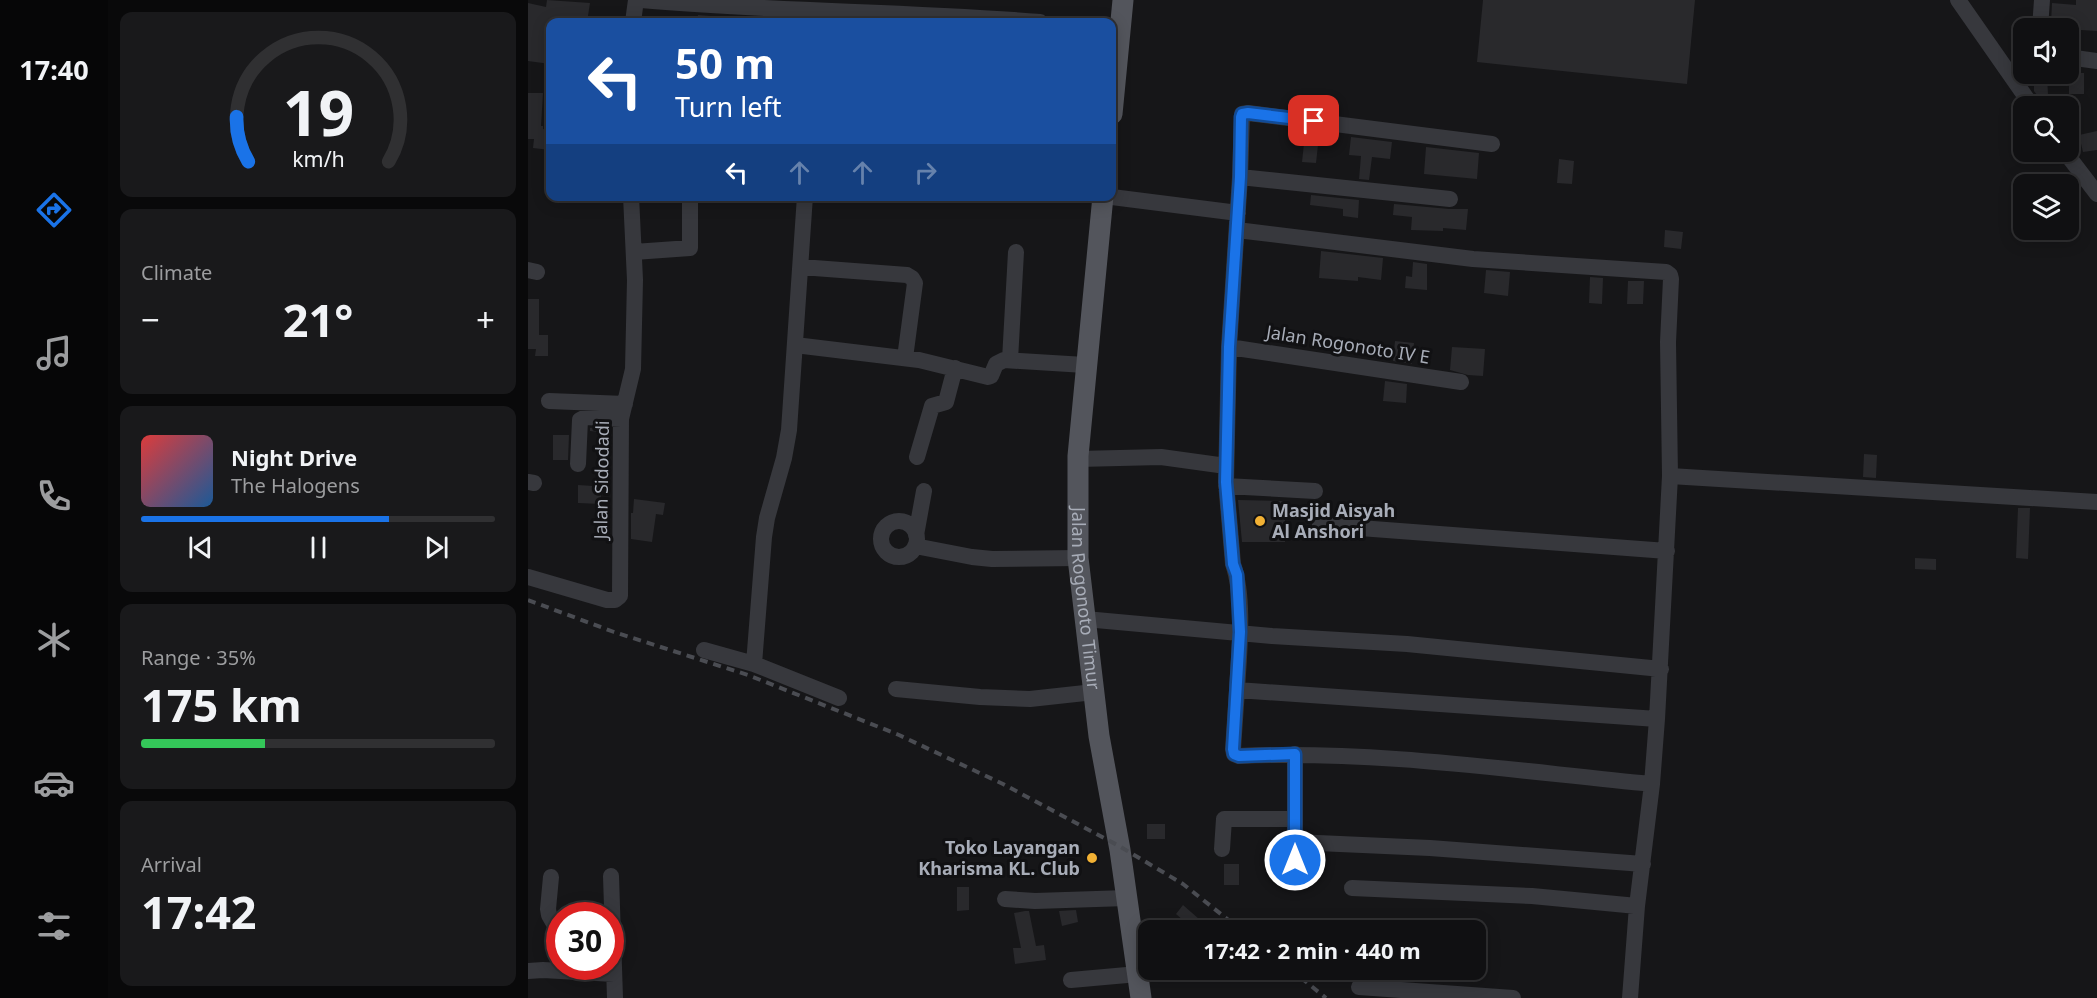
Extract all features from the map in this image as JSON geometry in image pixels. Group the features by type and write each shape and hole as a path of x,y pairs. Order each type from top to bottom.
{"main road":[{"path":"1116,33 1123,0"},
{"name":"Jalan Rogonoto Timur","path":"1102,201 1085,365 1078,459 1078,558 1099,736 1127,898 1141,998"}],"street":[{"path":"634,18 638,0 714,6 988,18"},
{"path":"1958,0 2025,96"},
{"path":"2041,18 2042,0"},
{"path":"2079,59 2097,61"},
{"path":"1492,144 1242,114 1229,347 1226,465 1240,632 1234,754 1239,756 1295,754 1440,764 1652,784"},
{"path":"2073,162 2097,194"},
{"path":"1240,177 1450,199"},
{"path":"1116,198 1238,213"},
{"name":"Jalan Sidodadi","path":"528,577 607,600 619,599 623,412 633,369 634,252 631,201"},
{"path":"634,252 689,249 691,244 690,201"},
{"path":"754,663 764,537 789,430 805,201"},
{"path":"1237,231 1473,259 1666,272 1670,275 1668,342 1670,476 1661,669 1652,784 1637,906 1630,998"},
{"path":"1010,360 1016,252"},
{"path":"801,267 908,275 912,278 915,283 905,358"},
{"path":"795,345 905,358 988,377 991,376 999,361 1085,365"},
{"name":"Jalan Rogonoto IV E","path":"1229,347 1461,382"},
{"path":"917,457 932,406 946,402 955,368"},
{"path":"549,401 623,412"},
{"path":"578,464 580,420 586,417 623,412"},
{"path":"1078,459 1161,457 1226,465"},
{"path":"1670,476 2097,501"},
{"path":"1226,486 1315,491"},
{"path":"924,491 916,540 972,557 992,559 1078,558"},
{"path":"1320,525 1667,551"},
{"path":"1085,619 1272,636 1407,644 1661,669"},
{"path":"704,650 754,663 839,698"},
{"path":"896,689 1030,699 1094,692"},
{"path":"1237,690 1657,719"},
{"path":"1295,754 1295,878"},
{"path":"1222,849 1224,819 1294,819"},
{"path":"1295,842 1430,848 1643,864"},
{"path":"611,876 611,902"},
{"path":"550,902 551,877"},
{"path":"1352,888 1532,896 1637,906"},
{"path":"1005,899 1050,901 1127,898"},
{"path":"528,971 546,970"},
{"path":"1071,980 1137,974"},
{"path":"614,980 615,998"},
{"path":"1359,987 1513,998"}],"building":[{"path":"547,0 590,3 588,18 546,18 546,63 528,61 528,3 546,7"},
{"path":"1483,0 1695,0 1687,84 1477,62"},
{"path":"2076,0 2097,0 2097,31 2081,30 2081,46 2079,46 2079,18 2051,18 2052,3 2076,5"},
{"path":"698,15 711,16 711,18 698,18"},
{"path":"2079,73 2084,73 2084,94 2069,94 2069,84 2079,84"},
{"path":"2034,84 2047,84 2048,95 2037,95 2034,91"},
{"path":"528,93 543,93 541,126 546,130 546,150 533,148 534,139 528,139"},
{"path":"2097,131 2097,150 2083,152 2079,135"},
{"path":"1305,134 1319,136 1316,163 1302,162"},
{"path":"1351,137 1392,142 1390,159 1372,157 1369,180 1359,179 1361,156 1349,155"},
{"path":"1426,147 1479,153 1477,179 1424,174"},
{"path":"1559,159 1574,161 1572,184 1557,183"},
{"path":"1311,195 1359,200 1358,218 1343,216 1343,209 1310,205"},
{"path":"1394,204 1468,209 1466,230 1443,228 1443,231 1411,230 1412,217 1393,215"},
{"path":"1665,230 1683,232 1681,249 1664,247"},
{"path":"1321,251 1383,258 1381,280 1358,277 1358,281 1319,278"},
{"path":"1413,262 1427,264 1427,290 1405,288 1406,276 1412,277"},
{"path":"1486,270 1510,272 1508,296 1484,293"},
{"path":"1590,277 1603,278 1602,304 1589,303"},
{"path":"1628,281 1644,281 1643,304 1627,304"},
{"path":"528,299 539,299 539,335 548,335 548,356 535,356 536,349 528,349"},
{"path":"1395,341 1414,343 1412,364 1393,361"},
{"path":"1452,347 1485,349 1483,376 1450,370"},
{"path":"1385,381 1407,384 1406,403 1383,401"},
{"path":"590,428 610,429 610,433 590,431"},
{"path":"553,435 569,435 568,460 553,460"},
{"path":"1864,454 1877,455 1876,478 1863,477"},
{"path":"578,485 593,486 593,493 601,493 601,504 578,503"},
{"path":"634,499 665,503 663,515 656,514 652,542 631,539 631,513 633,513"},
{"name":"Masjid Aisyah Al Anshori","path":"1238,500 1285,501 1285,542 1242,542"},
{"path":"2018,508 2030,508 2028,559 2016,558"},
{"path":"1915,558 1936,559 1936,570 1915,569"},
{"path":"1147,824 1165,824 1165,839 1147,839"},
{"path":"1224,864 1239,864 1239,885 1224,885"},
{"path":"957,887 969,887 969,910 957,911"},
{"path":"1183,905 1199,919 1183,920 1176,914"},
{"path":"1076,910 1078,922 1062,926 1059,911"},
{"path":"1029,911 1036,946 1044,945 1046,960 1015,964 1013,948 1021,948 1014,913"}],"railway":[{"path":"528,600 614,632 748,675 899,735 1003,784 1119,846 1183,884 1228,920"},
{"path":"1304,980 1326,998"}],"place":[{"name":"Masjid Aisyah Al Anshori","path":"1260,521"},
{"name":"Toko Layangan Kharisma KL. Club","path":"1092,858"}],"route":[{"path":"1295,860 1295,754 1239,756 1234,754 1233,749 1240,632 1237,575 1233,564 1226,482 1229,347 1242,114 1314,121"}]}
